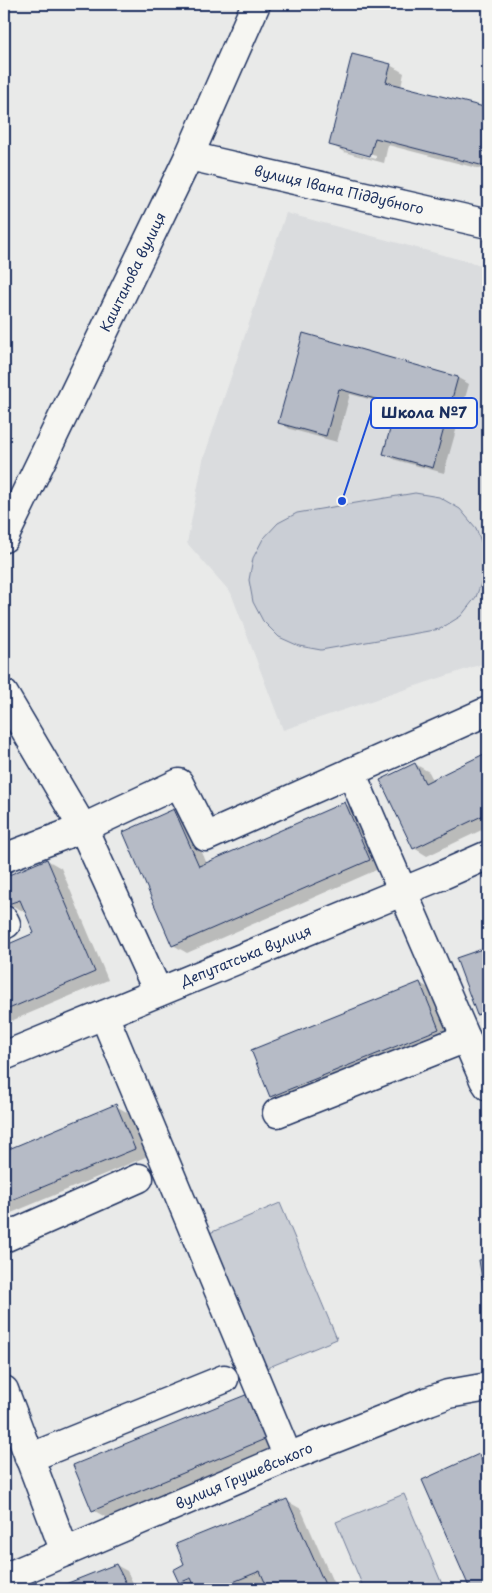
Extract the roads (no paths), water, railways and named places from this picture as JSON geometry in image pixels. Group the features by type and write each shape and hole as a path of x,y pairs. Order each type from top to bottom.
{"street":[{"name":"Каштанова вулиця","path":"4,538 189,156 256,4"},
{"name":"вулиця Івана Піддубного","path":"189,156 488,224"},
{"path":"4,694 83,828 158,992"},
{"path":"4,858 83,828 179,783 206,836 488,711"},
{"path":"351,772 488,1086"},
{"name":"Депутатська вулиця","path":"4,1056 488,855"},
{"path":"4,920 6,924 4,925"},
{"path":"104,1015 288,1457"},
{"path":"277,1113 466,1038"},
{"path":"4,1238 139,1178"},
{"path":"30,1458 224,1379"},
{"name":"вулиця Грушевського","path":"4,1578 288,1457 428,1401 448,1394 488,1387"},
{"path":"4,1390 65,1552"}],"place":[{"name":"Школа №7","path":"342,501"}]}
